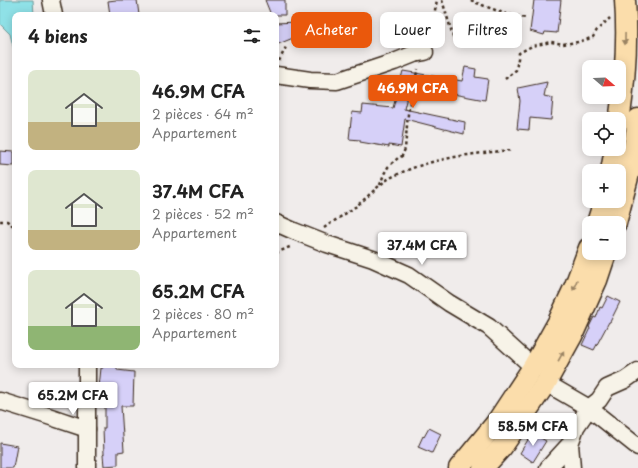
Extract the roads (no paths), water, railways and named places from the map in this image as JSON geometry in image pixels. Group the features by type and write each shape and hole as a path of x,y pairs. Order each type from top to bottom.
{"main road":[{"path":"620,112 625,59 626,5"},
{"path":"626,173 638,119"},
{"path":"459,468 496,423 533,367 558,322 574,288 584,260"},
{"path":"483,468 502,447 546,383 572,336 597,280 604,260"}],"street":[{"path":"51,0 53,12"},
{"path":"279,75 310,80 337,81 414,54 425,52"},
{"path":"279,224 311,238 373,259 409,275 449,303 489,327 533,367"},
{"path":"87,368 87,468"},
{"path":"548,468 570,444 576,428 589,408 599,400 607,388 625,380 638,371"},
{"path":"546,383 589,408 638,447"},
{"path":"0,401 87,429"},
{"path":"570,444 572,468"}],"water":[{"path":"0,0 33,0 34,12 12,12 12,42 10,34 0,24"}]}
